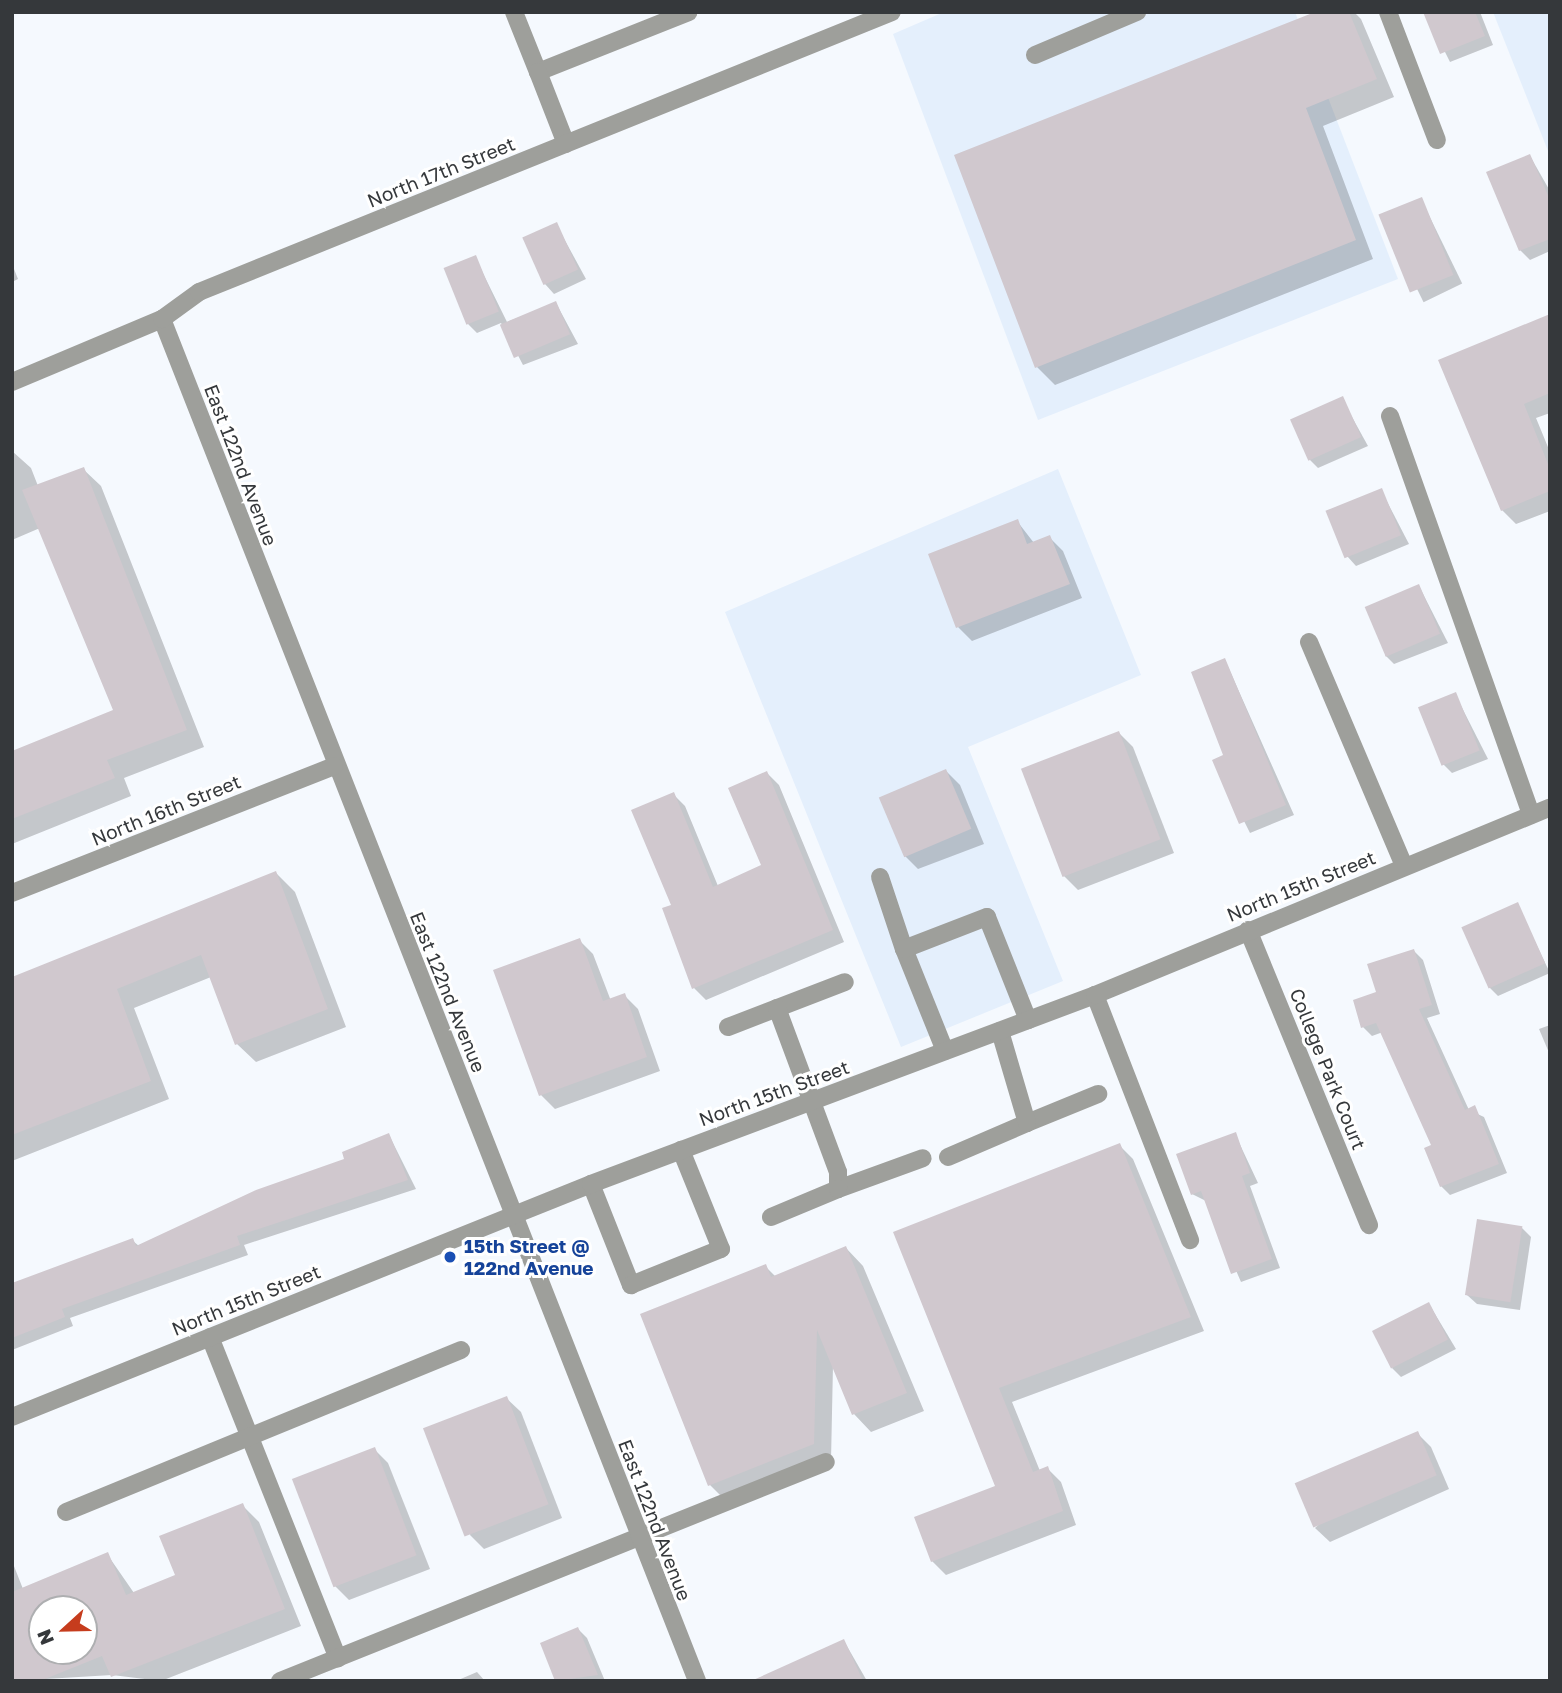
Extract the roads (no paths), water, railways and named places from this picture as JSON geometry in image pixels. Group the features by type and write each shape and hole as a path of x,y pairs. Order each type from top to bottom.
{"street":[{"path":"514,12 566,144"},
{"path":"538,72 690,12"},
{"name":"North 17th Street","path":"12,382 162,319 199,292 892,12"},
{"path":"1035,55 1137,12"},
{"path":"1388,12 1437,140"},
{"name":"East 122nd Avenue","path":"162,319 334,766 515,1214 639,1538 697,1681"},
{"path":"1390,416 1531,814"},
{"path":"1310,642 1404,866"},
{"name":"North 16th Street","path":"12,893 334,766"},
{"name":"North 15th Street","path":"12,1417 591,1184 1095,995 1550,807"},
{"path":"880,877 904,949 945,1051"},
{"path":"904,949 987,917 1028,1020"},
{"name":"College Park Court","path":"1248,930 1369,1225"},
{"path":"728,1027 845,982"},
{"path":"1095,995 1190,1240"},
{"path":"777,1008 838,1172 838,1189"},
{"path":"1000,1031 1027,1123"},
{"path":"948,1157 1098,1094"},
{"path":"591,1184 631,1284 721,1249 681,1150"},
{"path":"772,1217 923,1158"},
{"path":"210,1337 338,1658"},
{"path":"66,1512 461,1350"},
{"path":"280,1681 826,1462"}],"place":[{"name":"15th Street @ 122nd Avenue","path":"450,1257"}]}
